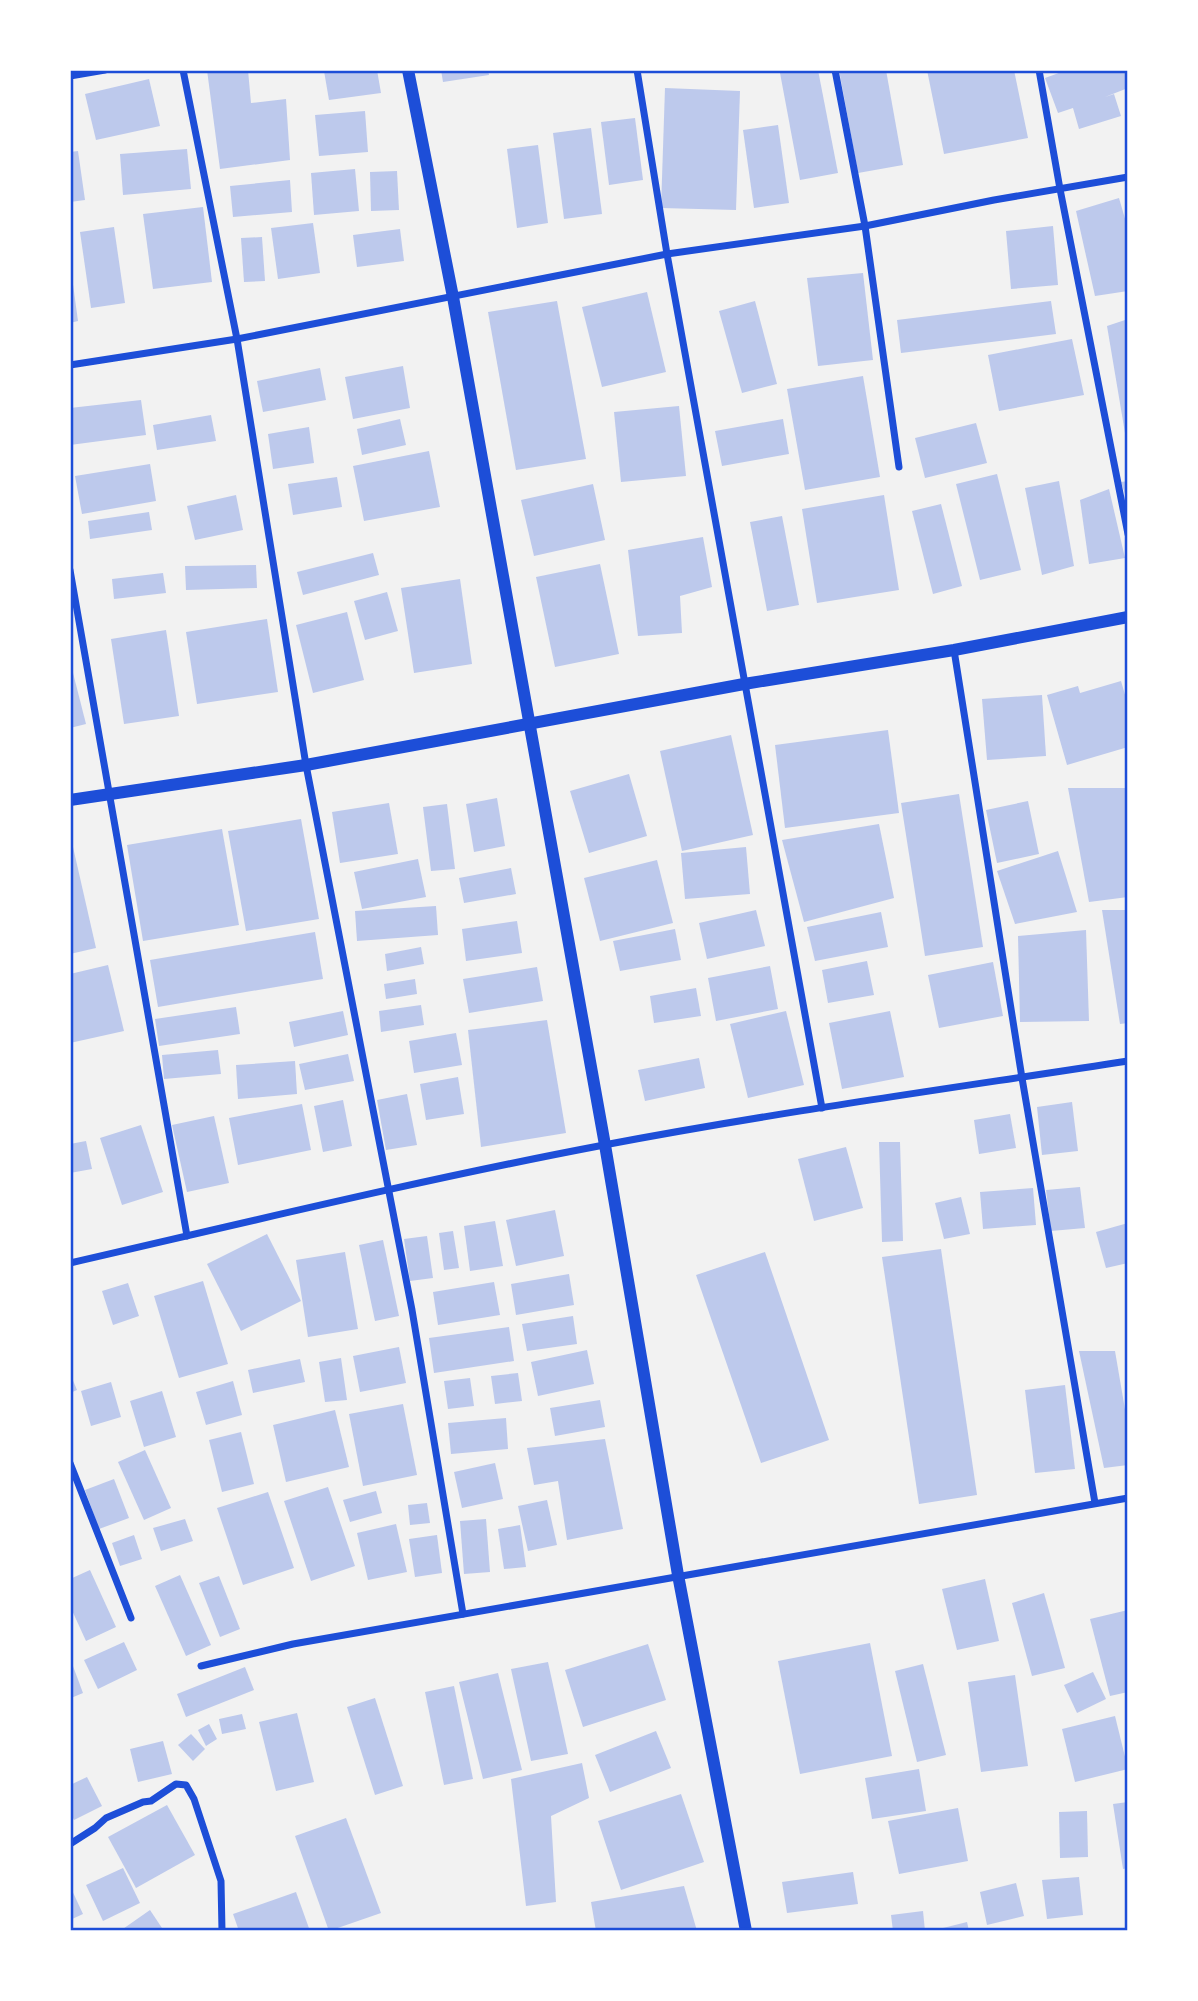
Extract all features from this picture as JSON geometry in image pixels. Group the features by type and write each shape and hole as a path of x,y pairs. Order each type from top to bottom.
{"street":[{"path":"70,76 105,70"},
{"path":"183,70 237,339 306,765 389,1189 463,1614"},
{"path":"408,70 453,297 605,1145 678,1575 746,1931"},
{"path":"637,70 667,254 822,1108"},
{"path":"835,70 864,226 899,467"},
{"path":"1040,70 1060,189 1128,534"},
{"path":"70,365 237,339 667,254 864,226 1128,177"},
{"path":"70,570 187,1236"},
{"path":"70,800 306,765 744,684 954,650 1128,617"},
{"path":"954,650 1096,1503"},
{"path":"70,1263 389,1189 605,1145 822,1108 1128,1061"},
{"path":"70,1463 131,1618"},
{"path":"201,1666 293,1644 1128,1497"},
{"path":"70,1844 106,1818 151,1801 176,1784 186,1786 194,1799 221,1881 222,1931"}],"building":[{"path":"207,70 248,70 251,103 286,99 290,160 220,169"},
{"path":"377,70 381,93 329,100 324,71"},
{"path":"441,70 488,70 489,75 443,82"},
{"path":"818,70 838,173 800,180 780,73"},
{"path":"839,70 886,70 903,165 858,173"},
{"path":"927,70 1014,70 1028,138 944,154"},
{"path":"1067,70 1128,70 1128,88 1105,97 1114,94 1121,116 1079,129 1073,108 1058,113 1045,78"},
{"path":"149,79 160,126 96,140 85,94"},
{"path":"665,88 740,91 736,210 661,208"},
{"path":"365,111 368,152 319,156 315,115"},
{"path":"635,118 643,180 609,185 601,122"},
{"path":"778,125 789,203 754,208 743,130"},
{"path":"591,128 602,214 564,219 553,133"},
{"path":"538,145 548,223 517,228 507,149"},
{"path":"187,149 191,189 123,195 120,154"},
{"path":"78,151 85,200 70,202 70,152"},
{"path":"355,169 359,211 314,215 311,173"},
{"path":"397,171 399,210 371,211 370,172"},
{"path":"290,180 292,212 233,217 230,186"},
{"path":"1119,198 1128,229 1128,291 1095,296 1076,211"},
{"path":"203,207 212,282 153,289 143,214"},
{"path":"313,223 320,273 278,279 271,228"},
{"path":"1053,226 1058,285 1011,289 1006,231"},
{"path":"114,227 125,303 91,308 80,232"},
{"path":"400,229 404,261 357,267 353,235"},
{"path":"262,237 265,281 244,282 241,238"},
{"path":"863,273 873,360 818,366 807,278"},
{"path":"72,277 78,321 70,323 70,278"},
{"path":"647,292 666,372 602,387 582,307"},
{"path":"557,301 586,459 516,470 488,312"},
{"path":"755,301 777,384 742,393 719,311"},
{"path":"1051,301 1056,334 901,353 897,320"},
{"path":"1128,319 1128,432 1125,433 1107,326"},
{"path":"1072,339 1084,395 999,411 988,355"},
{"path":"403,366 410,408 353,419 345,377"},
{"path":"320,368 326,400 263,412 257,381"},
{"path":"863,376 880,477 805,490 787,389"},
{"path":"141,400 146,435 70,445 70,408"},
{"path":"679,406 686,476 621,482 614,412"},
{"path":"211,415 216,441 157,450 153,425"},
{"path":"400,419 406,445 362,455 357,429"},
{"path":"783,419 789,454 722,466 715,431"},
{"path":"976,423 987,463 925,478 915,438"},
{"path":"309,427 314,463 273,469 268,434"},
{"path":"429,451 440,507 364,521 353,466"},
{"path":"150,464 156,501 82,514 75,476"},
{"path":"997,474 1021,570 980,580 956,484"},
{"path":"337,477 342,507 293,515 288,484"},
{"path":"1059,481 1074,566 1042,575 1025,488"},
{"path":"1128,481 1128,500 1127,500 1121,482"},
{"path":"593,484 605,540 534,556 521,500"},
{"path":"1109,489 1125,558 1089,564 1080,500"},
{"path":"236,495 243,530 195,540 187,506"},
{"path":"884,495 899,590 817,603 802,509"},
{"path":"941,504 962,586 933,594 912,511"},
{"path":"149,512 152,530 90,539 88,521"},
{"path":"782,516 799,605 767,611 750,522"},
{"path":"703,537 712,587 680,596 682,633 638,636 628,550"},
{"path":"373,553 379,575 303,595 297,572"},
{"path":"600,564 619,654 555,667 536,577"},
{"path":"256,565 257,588 186,590 185,566"},
{"path":"163,573 166,593 114,599 112,579"},
{"path":"460,579 472,664 414,673 401,588"},
{"path":"387,592 398,631 365,640 354,601"},
{"path":"347,612 364,680 313,693 296,625"},
{"path":"267,619 278,692 197,704 186,632"},
{"path":"166,630 179,716 124,724 111,639"},
{"path":"70,661 86,724 70,728"},
{"path":"1121,681 1128,705 1128,747 1067,765 1047,695 1078,686 1080,693"},
{"path":"1042,695 1046,756 987,760 982,699"},
{"path":"888,730 899,813 785,828 775,745"},
{"path":"731,735 753,835 682,851 660,751"},
{"path":"629,774 647,836 589,853 570,791"},
{"path":"1068,788 1128,788 1128,897 1089,902"},
{"path":"959,794 983,947 925,956 901,803"},
{"path":"497,798 505,846 474,852 466,804"},
{"path":"1028,801 1039,854 997,863 986,810"},
{"path":"389,803 398,854 340,863 332,812"},
{"path":"447,804 455,869 431,871 423,807"},
{"path":"301,819 319,919 246,931 228,831"},
{"path":"879,824 894,898 804,922 782,840"},
{"path":"222,829 239,925 143,941 127,845"},
{"path":"73,847 96,948 70,954 70,848"},
{"path":"746,847 750,894 685,899 681,853"},
{"path":"1058,851 1077,912 1015,924 997,871"},
{"path":"418,859 426,897 362,909 354,872"},
{"path":"657,860 673,923 600,941 584,878"},
{"path":"511,868 516,894 464,903 459,878"},
{"path":"436,906 438,935 357,941 355,911"},
{"path":"756,910 765,946 707,959 699,923"},
{"path":"1102,910 1128,910 1128,1023 1120,1024"},
{"path":"881,912 888,947 815,961 807,927"},
{"path":"517,921 522,953 466,961 462,929"},
{"path":"675,929 681,960 620,971 613,941"},
{"path":"1086,930 1089,1021 1020,1022 1018,936"},
{"path":"315,932 323,979 158,1007 150,960"},
{"path":"421,947 424,964 387,971 385,954"},
{"path":"867,961 874,995 828,1003 822,970"},
{"path":"993,962 1003,1016 939,1028 928,975"},
{"path":"108,965 124,1031 70,1043 70,974"},
{"path":"770,966 778,1009 716,1021 708,978"},
{"path":"537,967 543,1001 469,1013 463,979"},
{"path":"415,979 417,994 386,999 384,984"},
{"path":"696,988 701,1016 654,1023 650,996"},
{"path":"421,1005 424,1025 381,1032 379,1011"},
{"path":"236,1007 240,1034 159,1046 155,1019"},
{"path":"343,1011 348,1035 294,1047 289,1022"},
{"path":"786,1011 804,1085 748,1098 730,1024"},
{"path":"890,1011 904,1077 842,1089 829,1023"},
{"path":"547,1020 566,1133 481,1147 468,1030"},
{"path":"456,1033 462,1065 414,1073 409,1041"},
{"path":"218,1050 221,1074 164,1079 162,1055"},
{"path":"348,1054 354,1081 305,1090 299,1064"},
{"path":"699,1058 705,1088 645,1101 638,1070"},
{"path":"295,1061 297,1094 238,1099 236,1065"},
{"path":"458,1077 464,1114 426,1120 420,1084"},
{"path":"407,1094 417,1145 386,1150 377,1100"},
{"path":"343,1100 352,1146 323,1152 314,1106"},
{"path":"1072,1102 1078,1151 1042,1155 1037,1107"},
{"path":"302,1104 311,1150 238,1165 229,1118"},
{"path":"1010,1114 1016,1148 979,1154 974,1120"},
{"path":"214,1116 229,1183 187,1192 172,1125"},
{"path":"141,1125 163,1192 122,1205 100,1138"},
{"path":"86,1141 92,1169 70,1173 70,1144"},
{"path":"879,1142 900,1142 903,1241 882,1242"},
{"path":"846,1147 863,1208 814,1221 798,1159"},
{"path":"1080,1187 1085,1228 1051,1231 1046,1190"},
{"path":"1033,1188 1036,1225 983,1229 980,1192"},
{"path":"961,1197 970,1234 944,1239 935,1203"},
{"path":"555,1210 564,1256 516,1266 506,1220"},
{"path":"495,1221 503,1266 470,1271 464,1226"},
{"path":"1128,1223 1128,1263 1106,1268 1096,1232"},
{"path":"453,1231 459,1268 444,1270 439,1233"},
{"path":"267,1234 301,1301 241,1331 207,1264"},
{"path":"427,1236 433,1278 410,1281 404,1239"},
{"path":"383,1240 399,1316 375,1321 359,1245"},
{"path":"941,1249 977,1495 919,1504 882,1257"},
{"path":"345,1252 358,1329 308,1337 296,1260"},
{"path":"765,1252 829,1440 761,1463 696,1275"},
{"path":"569,1274 574,1305 516,1315 511,1284"},
{"path":"203,1281 228,1364 179,1378 154,1296"},
{"path":"494,1282 500,1315 438,1325 433,1292"},
{"path":"128,1283 139,1316 113,1325 102,1291"},
{"path":"573,1316 577,1344 527,1351 522,1324"},
{"path":"509,1327 514,1361 434,1373 429,1338"},
{"path":"399,1347 406,1383 360,1392 353,1356"},
{"path":"587,1350 594,1384 538,1396 531,1362"},
{"path":"1079,1351 1115,1351 1128,1427 1128,1465 1104,1468"},
{"path":"341,1358 347,1400 325,1402 319,1362"},
{"path":"300,1359 305,1382 253,1393 248,1370"},
{"path":"70,1373 77,1390 70,1393"},
{"path":"518,1373 522,1401 495,1404 491,1376"},
{"path":"470,1378 474,1406 448,1409 444,1381"},
{"path":"233,1381 242,1415 206,1425 196,1392"},
{"path":"111,1382 121,1417 91,1426 81,1391"},
{"path":"1065,1385 1075,1469 1035,1473 1025,1390"},
{"path":"162,1391 176,1437 144,1447 130,1401"},
{"path":"600,1400 605,1427 555,1436 550,1408"},
{"path":"403,1404 417,1475 363,1486 349,1414"},
{"path":"335,1410 349,1467 286,1482 273,1425"},
{"path":"506,1418 508,1449 451,1454 448,1423"},
{"path":"241,1432 254,1484 222,1492 209,1440"},
{"path":"605,1439 623,1529 567,1540 558,1481 534,1485 527,1448"},
{"path":"145,1450 171,1508 144,1520 118,1462"},
{"path":"495,1463 503,1499 462,1508 454,1472"},
{"path":"114,1479 129,1518 99,1529 85,1490"},
{"path":"328,1487 355,1566 311,1581 284,1501"},
{"path":"376,1491 382,1513 350,1522 343,1500"},
{"path":"268,1492 294,1568 243,1585 217,1508"},
{"path":"547,1500 557,1545 528,1551 518,1506"},
{"path":"427,1503 430,1523 410,1525 408,1505"},
{"path":"185,1519 193,1541 161,1551 153,1528"},
{"path":"486,1519 490,1572 464,1574 460,1521"},
{"path":"396,1524 407,1572 368,1580 357,1533"},
{"path":"520,1525 526,1567 504,1569 498,1529"},
{"path":"134,1535 142,1559 120,1566 112,1543"},
{"path":"437,1535 442,1573 415,1577 409,1539"},
{"path":"90,1570 116,1627 86,1641 70,1606 70,1579"},
{"path":"180,1575 211,1645 186,1656 155,1586"},
{"path":"219,1576 240,1629 220,1637 199,1583"},
{"path":"985,1579 999,1641 957,1650 942,1589"},
{"path":"1044,1593 1065,1668 1032,1676 1012,1603"},
{"path":"1128,1610 1128,1692 1110,1696 1090,1619"},
{"path":"124,1642 137,1670 98,1689 84,1660"},
{"path":"870,1643 892,1756 800,1774 778,1661"},
{"path":"648,1644 666,1700 583,1727 565,1670"},
{"path":"70,1658 83,1693 71,1698 70,1695"},
{"path":"548,1662 568,1754 531,1761 511,1669"},
{"path":"923,1664 946,1755 917,1762 895,1671"},
{"path":"245,1667 254,1690 186,1717 177,1694"},
{"path":"1093,1672 1106,1699 1077,1713 1064,1685"},
{"path":"498,1673 522,1770 483,1779 459,1682"},
{"path":"1015,1675 1028,1766 981,1772 968,1682"},
{"path":"454,1686 473,1779 444,1785 425,1692"},
{"path":"375,1698 403,1786 375,1795 347,1707"},
{"path":"297,1713 314,1782 276,1791 259,1722"},
{"path":"242,1714 246,1729 222,1734 219,1719"},
{"path":"1115,1716 1128,1769 1075,1782 1062,1729"},
{"path":"209,1724 217,1739 206,1746 198,1730"},
{"path":"656,1731 671,1768 610,1792 595,1755"},
{"path":"191,1734 205,1749 193,1761 178,1745"},
{"path":"163,1741 172,1774 138,1782 130,1749"},
{"path":"582,1763 589,1798 551,1816 556,1902 526,1906 511,1779"},
{"path":"919,1769 926,1811 872,1819 865,1778"},
{"path":"87,1777 102,1806 74,1820 70,1812 70,1785"},
{"path":"681,1794 704,1862 621,1890 598,1821"},
{"path":"1128,1802 1128,1868 1123,1869 1113,1804"},
{"path":"167,1805 195,1855 136,1888 108,1837"},
{"path":"958,1808 968,1861 899,1874 888,1821"},
{"path":"1087,1811 1088,1857 1060,1858 1059,1812"},
{"path":"346,1818 381,1913 329,1931 295,1836"},
{"path":"123,1868 140,1903 103,1921 86,1885"},
{"path":"853,1872 858,1904 787,1913 782,1882"},
{"path":"1079,1877 1083,1915 1047,1919 1042,1880"},
{"path":"1016,1883 1024,1916 987,1925 980,1892"},
{"path":"70,1886 83,1914 70,1920"},
{"path":"684,1886 697,1931 596,1931 591,1902"},
{"path":"296,1892 310,1931 239,1931 233,1914"},
{"path":"150,1910 164,1931 120,1931"},
{"path":"923,1911 925,1931 893,1931 891,1915"},
{"path":"967,1922 969,1931 935,1931 935,1930"}]}
